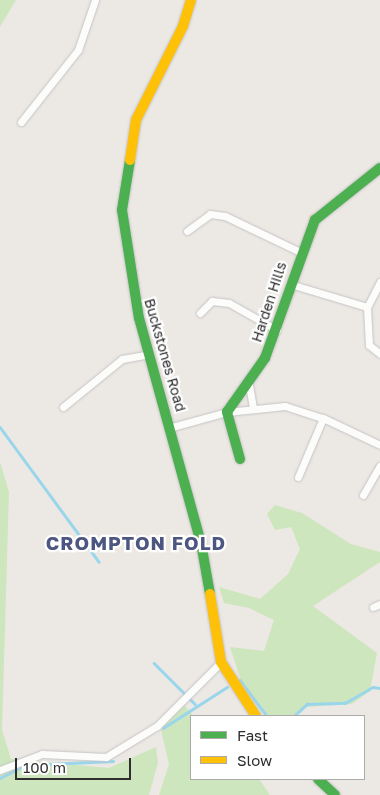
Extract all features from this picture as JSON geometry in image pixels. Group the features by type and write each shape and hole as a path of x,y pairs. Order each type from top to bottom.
{"main road":[{"name":"Buckstones Road","path":"191,0 183,26 136,120 122,210 128,267 150,354 172,427 203,552 221,662 255,715"},
{"name":"Harden Hills","path":"227,412 249,385 277,330 300,252 315,220 380,168"},
{"path":"227,412 240,459"},
{"path":"319,780 335,795"}],"street":[{"path":"21,122 78,50 95,0"},
{"name":"Harden Hills","path":"187,230 210,214 225,216 300,252"},
{"path":"380,282 367,307 369,345 380,354"},
{"path":"290,284 367,307"},
{"path":"200,313 212,300 229,302 277,330"},
{"path":"63,407 122,359 150,354"},
{"path":"249,385 253,408"},
{"path":"172,427 227,412 285,406 323,418 380,445"},
{"path":"298,477 323,418"},
{"path":"363,495 380,465"},
{"path":"0,770 42,754 106,757 157,726 221,662"}],"green space":[{"path":"0,0 16,0 0,27"},
{"path":"0,462 9,492 2,730 11,759 109,768 156,747 158,763 149,795 0,795"},
{"path":"275,505 302,513 351,544 380,552 380,562 313,606 377,653 370,691 352,704 306,707 297,715 265,715 242,684 230,647 264,651 274,620 249,608 224,603 219,587 260,599 288,574 300,549 291,527 275,530 267,514"},
{"path":"184,705 193,715 190,715 190,780 260,780 270,795 159,795 169,764 160,726"}],"waterway":[{"path":"0,427 99,562"},
{"path":"154,663 195,704"},
{"path":"240,680 266,715"},
{"path":"163,728 227,687"},
{"path":"295,715 307,704 345,703 373,687 380,688"},
{"path":"0,778 25,765 113,761"}],"traffic: fast":[{"path":"130,160 122,210 139,318 201,543 210,594"},
{"path":"240,459 227,412 265,358 315,220 380,168"},
{"path":"319,780 335,795"}],"traffic: slow":[{"path":"130,160 136,120 183,26 191,0"},
{"path":"210,594 221,662 255,715"}],"district":[{"name":"CROMPTON FOLD","path":"136,543"}]}
